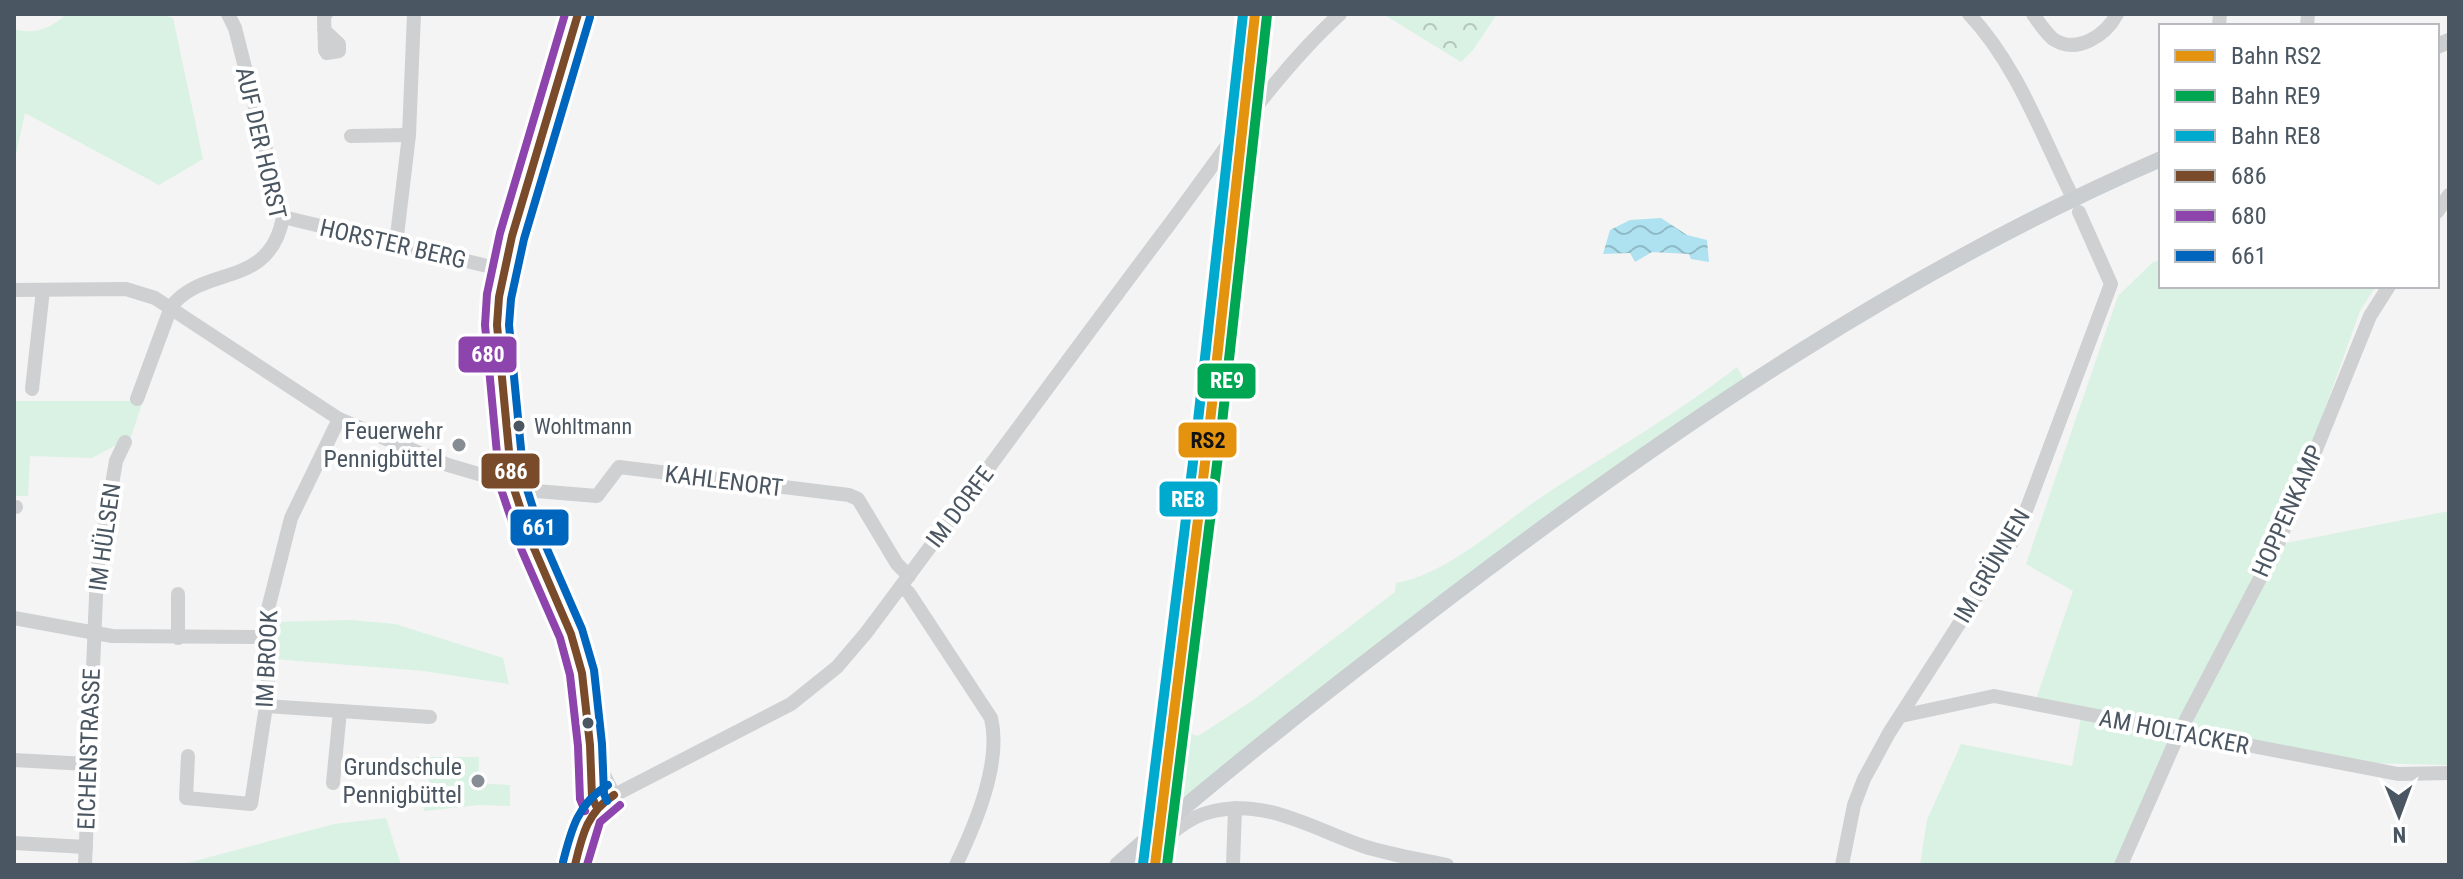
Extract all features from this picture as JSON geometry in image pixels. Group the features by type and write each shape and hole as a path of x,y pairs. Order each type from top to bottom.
{"main road":[{"path":"1117,865 1308,705 1418,621 1741,390 1897,292 2059,207 2159,160"}],"street":[{"name":"AUF DER HORST","path":"171,307 180,295 195,287 231,276 256,263 272,249 280,233 283,217 235,28 228,14"},
{"path":"324,30 326,14"},
{"path":"396,244 409,135 414,14"},
{"path":"575,865 585,822 596,806 592,797 582,673 571,634 533,546 512,483 497,325 504,270 578,14"},
{"name":"IM DORFE","path":"596,806 763,720 810,690 837,667 905,581 1052,379 1248,121 1316,36 1340,14"},
{"name":"IM GRÜNNEN","path":"1842,865 1854,805 1864,779 2011,543 2111,284 2076,200 2014,75 1984,30 1969,14"},
{"path":"2033,14 2052,38 2072,45 2100,35 2117,14"},
{"path":"351,136 409,135"},
{"name":"HORSTER BERG","path":"283,217 504,270"},
{"name":"HOPPENKAMP","path":"2121,865 2179,733 2277,546 2370,316 2388,288"},
{"path":"14,290 126,289 155,298 339,419 448,465 512,483"},
{"path":"32,389 43,290"},
{"path":"137,399 171,307"},
{"name":"IM BROOK","path":"188,756 186,798 251,804 266,706 270,659 268,609 291,518 339,419"},
{"name":"IM HÜLSEN","path":"94,633 97,571 116,461 125,442"},
{"name":"KAHLENORT","path":"512,483 536,491 597,496 619,467 849,495 858,499 905,581"},
{"path":"905,581 909,593 991,718 994,730 991,767 972,831 956,865"},
{"path":"178,594 178,638"},
{"path":"14,618 94,633 178,638 267,637"},
{"name":"EICHENSTRASSE","path":"85,865 94,633"},
{"name":"AM HOLTACKER","path":"1901,716 1994,696 2398,774 2449,773"},
{"path":"266,706 430,717"},
{"path":"333,783 340,711"},
{"path":"590,745 614,795"},
{"path":"14,760 87,764"},
{"path":"1233,865 1235,808"},
{"path":"1136,865 1187,822 1209,812 1235,808 1264,809 1364,846 1447,865"},
{"path":"14,843 86,847"}],"green space":[{"path":"66,14 161,14 173,18 203,159 159,185 25,113 14,164 14,29 42,29"},
{"path":"1383,14 1497,14 1461,62"},
{"path":"2159,260 2159,288 2375,288 2360,311 2276,545 2449,511 2449,765 2362,763 2180,733 2117,865 1920,865 1927,820 1961,744 2072,766 2081,717 2033,708 2073,591 2026,564 2118,296 2153,262"},
{"path":"1737,367 1745,381 1313,694 1173,806 1199,567 1208,568 1191,730 1198,736 1252,701 1395,592 1396,583 1434,570 1472,547"},
{"path":"14,401 143,401 131,437 92,458 30,456 28,496 14,496"},
{"path":"351,620 395,624 503,658 509,684 424,671 274,659 271,622"},
{"path":"416,757 479,757 478,783 510,785 510,806 479,805 424,811 422,798 431,796 428,776 419,777"},
{"path":"386,818 401,865 180,865 334,824"}],"water":[{"path":"1661,218 1687,235 1707,240 1709,262 1691,259 1689,254 1652,252 1635,262 1630,253 1603,254 1610,230 1630,220"}],"rail line":[{"name":"RE8","path":"1143,864 1197,430 1243,14"},
{"name":"RS2","path":"1155,865 1209,431 1255,14"},
{"name":"RE9","path":"1167,865 1221,432 1267,15"}],"transit line":[{"name":"680","path":"565,14 500,233 487,294 485,325 500,486 522,551 560,638 570,675 580,799 585,811"},
{"name":"686","path":"578,14 512,236 499,297 497,325 512,483 533,546 571,634 582,673 592,797 596,806"},
{"name":"661","path":"590,17 524,239 511,299 509,325 524,480 544,542 582,629 594,670 607,801"},
{"name":"661","path":"563,862 577,818 589,800 608,785"},
{"name":"686","path":"575,865 583,835 592,817 614,795"},
{"name":"680","path":"587,865 600,822 620,805"}],"place":[{"name":"Wohltmann","path":"519,426"},
{"name":"Feuerwehr Pennigbüttel","path":"459,445"},
{"name":"Grundschule Pennigbüttel","path":"478,781"}]}
